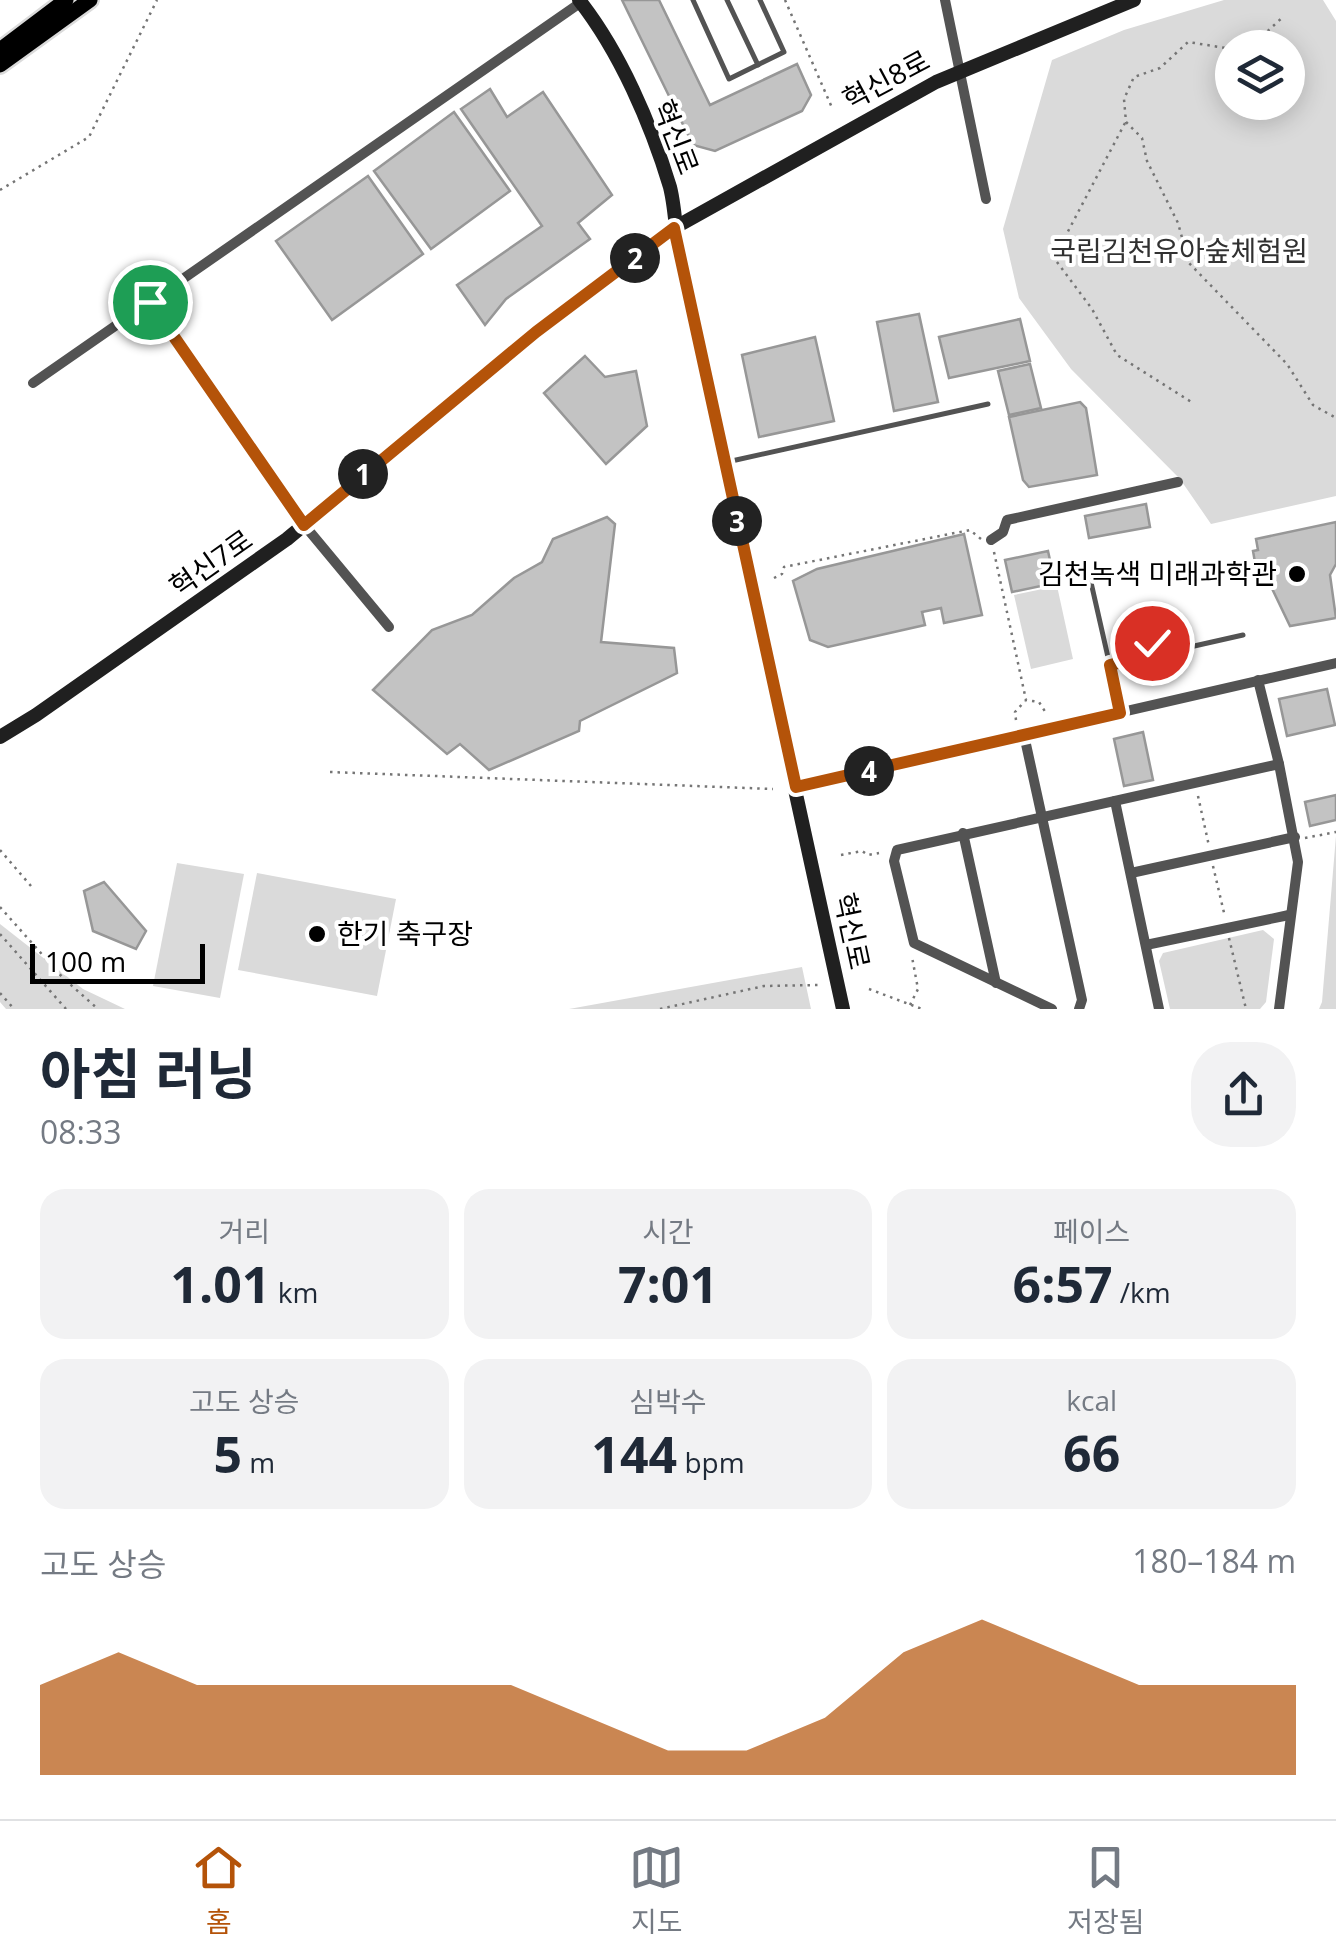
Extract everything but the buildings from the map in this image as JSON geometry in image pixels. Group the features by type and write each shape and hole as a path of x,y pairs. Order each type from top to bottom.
{"main road":[{"path":"0,65 66,0"},
{"path":"0,50 90,0"}],"street":[{"path":"944,0 986,199"},
{"name":"혁신8로","path":"674,228 837,134 960,70 1134,0"},
{"path":"33,383 581,1"},
{"name":"혁신로","path":"581,1 600,28 645,122 671,191 674,228 843,1009"},
{"name":"혁신7로","path":"0,737 304,525 536,332 674,228"},
{"path":"150,302 304,525 389,627"},
{"path":"991,540 1003,532 1007,520 1178,482"},
{"path":"796,787 1336,663"},
{"path":"1258,680 1299,837 1280,1009"},
{"path":"1024,735 1082,1000 1079,1009"},
{"path":"1052,1009 914,944 894,855 901,848 1279,764"},
{"path":"1115,801 1159,1009"},
{"path":"964,834 996,983"},
{"path":"1130,873 1299,837"},
{"path":"1146,945 1289,915"}],"lane":[{"path":"693,0 729,79 784,52 760,0"},
{"path":"727,0 758,65"},
{"path":"724,462 988,404"},
{"path":"1120,713 1090,578 1131,570"},
{"path":"1147,656 1152,650 1152,630 1160,624 1176,628 1179,642 1174,650"},
{"path":"1110,665 1243,634"}],"path":[{"path":"0,190 89,137 157,0"},
{"path":"785,0 833,110"},
{"path":"1269,30 1284,16"},
{"path":"1193,403 1117,355 1092,309 1054,258 1126,122 1124,99 1134,77 1160,68 1188,42 1215,46"},
{"path":"1126,122 1142,138 1147,161 1178,223 1189,263 1287,364 1313,404 1336,418"},
{"path":"774,578 782,574 784,567 970,530 978,538 991,540 1026,700"},
{"path":"1016,720 1018,704 1026,700 1039,702 1046,713"},
{"path":"330,772 773,789"},
{"path":"1196,789 1209,846"},
{"path":"1299,837 1336,832"},
{"path":"0,850 31,886"},
{"path":"842,856 878,852"},
{"path":"1213,864 1226,921"},
{"path":"0,908 63,978 98,1009"},
{"path":"0,934 66,1009"},
{"path":"1229,936 1246,1009"},
{"path":"910,1005 918,989 911,950"},
{"path":"660,1009 764,986 818,985"},
{"path":"869,990 922,1009"},
{"path":"0,993 14,1009"}],"green space":[{"name":"국립김천유아숲체험원","path":"1224,0 1323,0 1336,21 1336,496 1211,524 1180,479 1071,369 1019,298 1003,229 1052,60 1124,30"},
{"path":"1057,586 1073,659 1031,669 1014,595"},
{"path":"1336,836 1336,1009 1319,1009 1322,1002"},
{"path":"177,863 244,874 220,998 153,986"},
{"name":"한기 축구장","path":"257,873 396,899 377,996 238,970"},
{"path":"0,924 83,989 125,1009 6,1009 0,1002"},
{"path":"1263,930 1274,939 1266,1002 1260,1009 1170,1009 1159,961 1163,953"},
{"path":"802,967 811,1009 569,1009"}],"place":[{"name":"김천녹색 미래과학관","path":"1297,574"},
{"name":"한기 축구장","path":"317,934"}],"route":[{"path":"150,302 281,497 304,525 536,332 674,228 796,787 1120,713 1110,665 1147,656 1152,643"}]}
